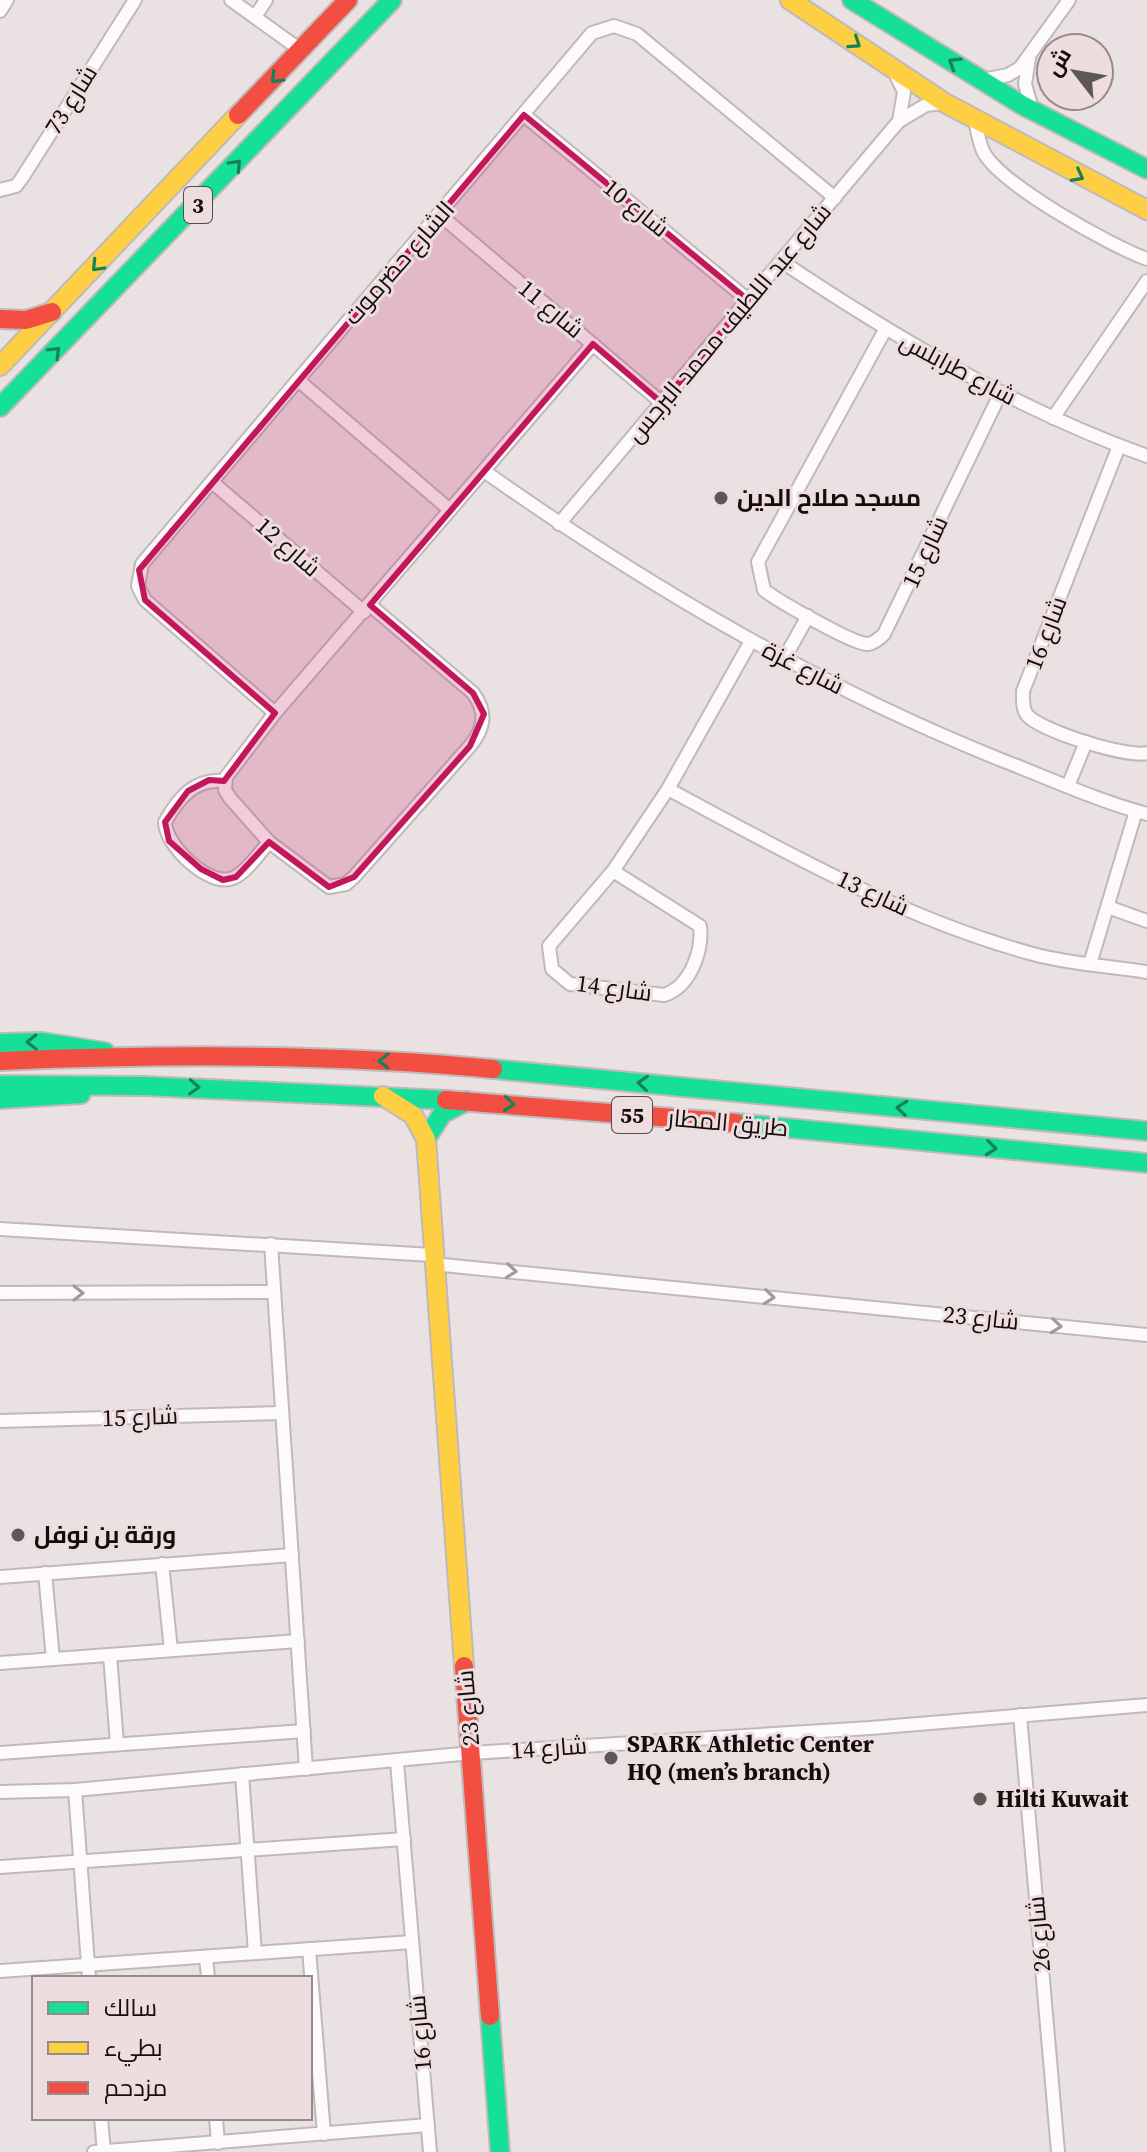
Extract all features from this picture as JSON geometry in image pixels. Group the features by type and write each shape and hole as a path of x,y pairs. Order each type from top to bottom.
{"main road":[{"name":"3","path":"0,366 348,0"},
{"name":"3","path":"0,407 392,0"},
{"path":"790,0 816,9 893,70 945,103 1147,210"},
{"path":"852,0 1032,109 1147,169"},
{"path":"0,319 26,320 55,311"},
{"path":"0,327 0,335"},
{"name":"طريق المطار","path":"0,1043 59,1043 119,1056"},
{"name":"طريق المطار","path":"0,1061 119,1056 424,1062 1147,1131"},
{"name":"طريق المطار","path":"0,1085 116,1084 467,1101 1147,1163"},
{"name":"طريق المطار","path":"0,1099 81,1094 116,1084"},
{"path":"383,1096 413,1115 426,1139 442,1114 467,1101"},
{"path":"795,1129 838,1124 963,1134 970,1132 974,1125 964,1114"},
{"name":"شارع 23","path":"426,1139 432,1259 500,2152"}],"street":[{"path":"0,11 7,0"},
{"name":"شارع 73","path":"0,190 16,186 22,178 135,0"},
{"path":"231,0 302,51"},
{"path":"255,17 266,0"},
{"path":"982,80 1008,75 1029,58 1069,0"},
{"name":"الشارع حضرموت","path":"275,713 145,600 138,586 142,564 592,33 606,26 622,27 637,34 835,198"},
{"path":"1029,58 1025,84 1032,109"},
{"path":"893,70 904,92 899,121"},
{"name":"شارع عبد اللطيف محمد البرجس","path":"559,524 899,121 926,105 945,103"},
{"name":"شارع 10","path":"524,115 748,300"},
{"path":"975,120 983,150 996,168 1065,216 1125,251 1147,259"},
{"name":"شارع 11","path":"440,215 662,403"},
{"name":"شارع طرابلس","path":"781,261 885,330 1001,392 1053,418 1147,456"},
{"path":"1053,418 1147,281"},
{"path":"784,659 808,616 764,590 758,562 885,330"},
{"path":"367,608 473,693 481,704 482,727 470,746 346,884 336,887 324,884 269,842 230,798 225,781 235,761 275,713 593,344"},
{"path":"298,380 450,510"},
{"name":"شارع 15","path":"808,616 861,643 873,642 884,634 1001,392"},
{"name":"شارع 16","path":"1119,446 1023,691 1024,708 1032,719 1086,742 1136,755 1147,753"},
{"name":"شارع غزة","path":"484,471 626,569 784,659 968,746 1142,812"},
{"name":"شارع 12","path":"212,482 367,608"},
{"name":"شارع 14","path":"613,871 700,926 698,954 685,979 672,992 664,995 570,984 552,969 549,946 613,871 668,789 751,641"},
{"path":"1068,786 1086,742"},
{"path":"225,781 209,780 181,798 165,822 169,841 201,869 223,880 236,877 269,842"},
{"name":"شارع 13","path":"668,789 763,840 944,926 1035,955 1147,972"},
{"path":"1090,964 1142,812"},
{"path":"1108,907 1147,921"},
{"path":"0,1229 271,1244 432,1259"},
{"path":"271,1244 306,1769"},
{"name":"شارع 23","path":"432,1259 1147,1335"},
{"path":"0,1293 274,1292"},
{"name":"شارع 15","path":"0,1421 281,1413"},
{"path":"0,1577 292,1555"},
{"path":"162,1564 171,1650"},
{"path":"45,1573 53,1659"},
{"path":"0,1663 298,1641"},
{"path":"110,1655 117,1744"},
{"name":"شارع 14","path":"0,1792 75,1790 472,1753 1147,1705"},
{"name":"شارع 26","path":"1020,1715 1058,2152"},
{"path":"0,1753 304,1731"},
{"name":"شارع 16","path":"397,1762 430,2152"},
{"path":"242,1774 255,1953"},
{"path":"75,1790 89,1976"},
{"path":"0,1867 404,1839"},
{"path":"0,1971 412,1942"},
{"path":"309,1949 311,1976"},
{"path":"206,1957 208,1976"},
{"path":"312,1986 324,2134"},
{"path":"101,2120 104,2152"},
{"path":"216,2120 218,2143"},
{"path":"94,2152 218,2143 273,2145 324,2134 428,2125"}],"highlighted area":[{"path":"524,115 748,300 662,403 593,344 370,605 473,693 484,714 470,746 354,877 329,887 269,842 236,877 223,880 201,869 169,841 165,822 188,791 209,780 224,781 275,713 145,600 139,570"}],"traffic: fast":[{"path":"0,407 392,0"},
{"path":"852,0 1022,105 1147,169"},
{"path":"0,1043 42,1042 105,1052"},
{"path":"493,1069 1147,1131"},
{"path":"0,1085 144,1086 446,1100"},
{"path":"0,1099 81,1094"},
{"path":"426,1139 442,1114 467,1101"},
{"path":"736,1123 1147,1163"},
{"path":"490,2016 500,2152"}],"traffic: slow":[{"path":"790,0 945,103 1147,210"},
{"path":"0,366 238,115"},
{"path":"383,1096 413,1115 426,1139 464,1666"}],"traffic: jam":[{"path":"238,115 348,0"},
{"path":"0,319 26,320 52,312"},
{"path":"0,1061 246,1056 370,1060 493,1069"},
{"path":"446,1100 736,1123"},
{"path":"464,1666 490,2016"}],"place":[{"name":"مسجد صلاح الدين","path":"721,498"},
{"name":"ورقة بن نوفل","path":"18,1535"},
{"name":"SPARK Athletic Center HQ (men’s branch)","path":"611,1758"},
{"name":"Hilti Kuwait","path":"980,1799"}]}
